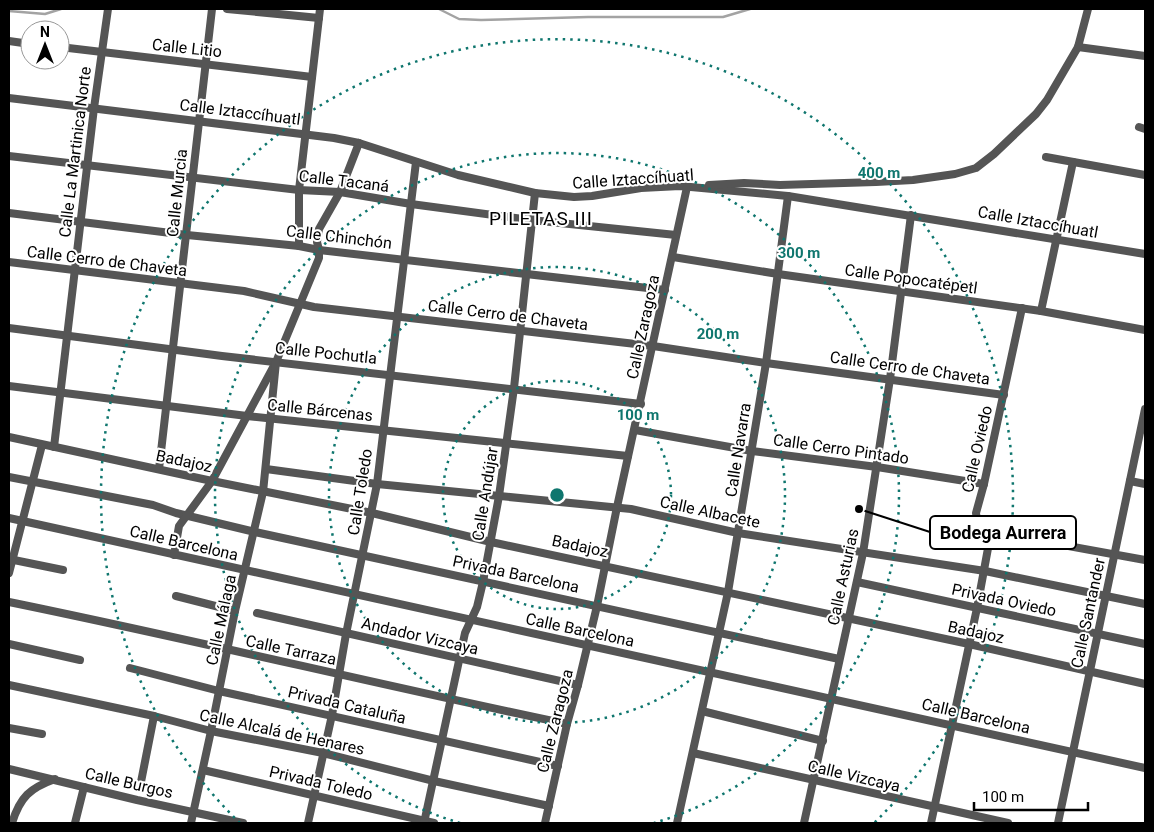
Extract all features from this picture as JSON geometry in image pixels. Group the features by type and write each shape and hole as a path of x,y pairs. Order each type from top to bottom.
{"street":[{"name":"Calle La Martinica Norte","path":"54,447 66,335 108,9"},
{"name":"Calle Murcia","path":"159,469 212,9"},
{"path":"227,9 318,18"},
{"path":"299,246 299,190 320,9"},
{"path":"688,186 744,183 780,185 876,182 947,175 976,168 986,162 1036,114 1047,100 1078,48 1088,9"},
{"name":"Calle Litio","path":"70,48 312,76"},
{"path":"1078,48 1145,56"},
{"name":"Calle Iztaccíhuatl","path":"9,98 305,133 359,143 478,180 535,193 574,197 641,188 688,186 788,196 1145,254"},
{"path":"174,555 179,526 212,481 276,362 319,258 319,229 340,192 359,143"},
{"name":"Calle Tacaná","path":"9,156 299,190 340,192 411,204 532,220 676,235"},
{"path":"1046,157 1145,175"},
{"name":"Calle Toledo","path":"308,823 332,715 346,634 377,484 416,162"},
{"path":"1041,310 1073,162"},
{"name":"Calle Zaragoza","path":"545,823 606,566 628,456 688,186"},
{"name":"Calle Andújar","path":"424,822 459,659 483,582 500,496 521,331 535,193"},
{"name":"Calle Navarra","path":"677,823 728,592 766,363 788,196"},
{"name":"Calle Chinchón","path":"9,214 299,246 526,275 665,290"},
{"name":"Calle Asturias","path":"804,823 863,553 890,379 911,215"},
{"name":"Calle Popocatépetl","path":"672,257 778,274 1041,310 1145,330"},
{"name":"Calle Cerro de Chaveta","path":"9,262 244,292 301,304 653,346 766,363 1004,394"},
{"name":"Calle Oviedo","path":"991,532 978,527 976,513 1022,308"},
{"name":"Calle Pochutla","path":"9,328 276,362 641,404"},
{"name":"Calle Málaga","path":"190,823 220,691 235,611 263,492 276,362"},
{"name":"Calle Bárcenas","path":"9,386 247,416 628,456"},
{"name":"Calle Santander","path":"1058,823 1145,409"},
{"name":"Calle Cerro Pintado","path":"635,430 752,451 877,467 984,484"},
{"name":"Badajoz","path":"9,437 263,492 372,513 491,542 969,644 1145,684"},
{"path":"9,573 10,559 42,445"},
{"name":"Calle Albacete","path":"266,469 377,484 617,507 738,533 985,571 1145,604"},
{"path":"9,477 31,482"},
{"path":"1130,481 1145,484"},
{"name":"Privada Barcelona","path":"31,482 154,504 165,510 255,532 839,659"},
{"name":"Calle Barcelona","path":"9,518 1145,768"},
{"path":"931,823 985,571 991,532 1145,560"},
{"path":"10,559 63,570"},
{"name":"Privada Oviedo","path":"857,582 1145,644"},
{"path":"176,596 235,611"},
{"name":"Calle Tarraza","path":"9,602 106,622 450,700 567,724"},
{"name":"Andador Vizcaya","path":"257,613 578,685"},
{"path":"9,644 80,660"},
{"name":"Privada Cataluña","path":"130,668 220,691 558,766"},
{"name":"Calle Alcalá de Henares","path":"9,685 549,806"},
{"path":"702,711 823,741"},
{"path":"140,787 154,716"},
{"path":"9,728 42,734"},
{"name":"Calle Vizcaya","path":"693,753 1008,823"},
{"name":"Calle Burgos","path":"9,768 243,823"},
{"name":"Privada Toledo","path":"202,770 434,823"},
{"path":"28,773 32,789"},
{"path":"12,823 21,802 32,789 56,779"},
{"path":"75,823 84,787"}],"waterway":[{"path":"9,11 45,14 61,9"},
{"path":"439,9 459,19 481,20 588,17 723,17 750,9"}],"place":[{"name":"Bodega Aurrera","path":"859,509"}],"district":[{"name":"PILETAS III","path":"541,218"}]}
